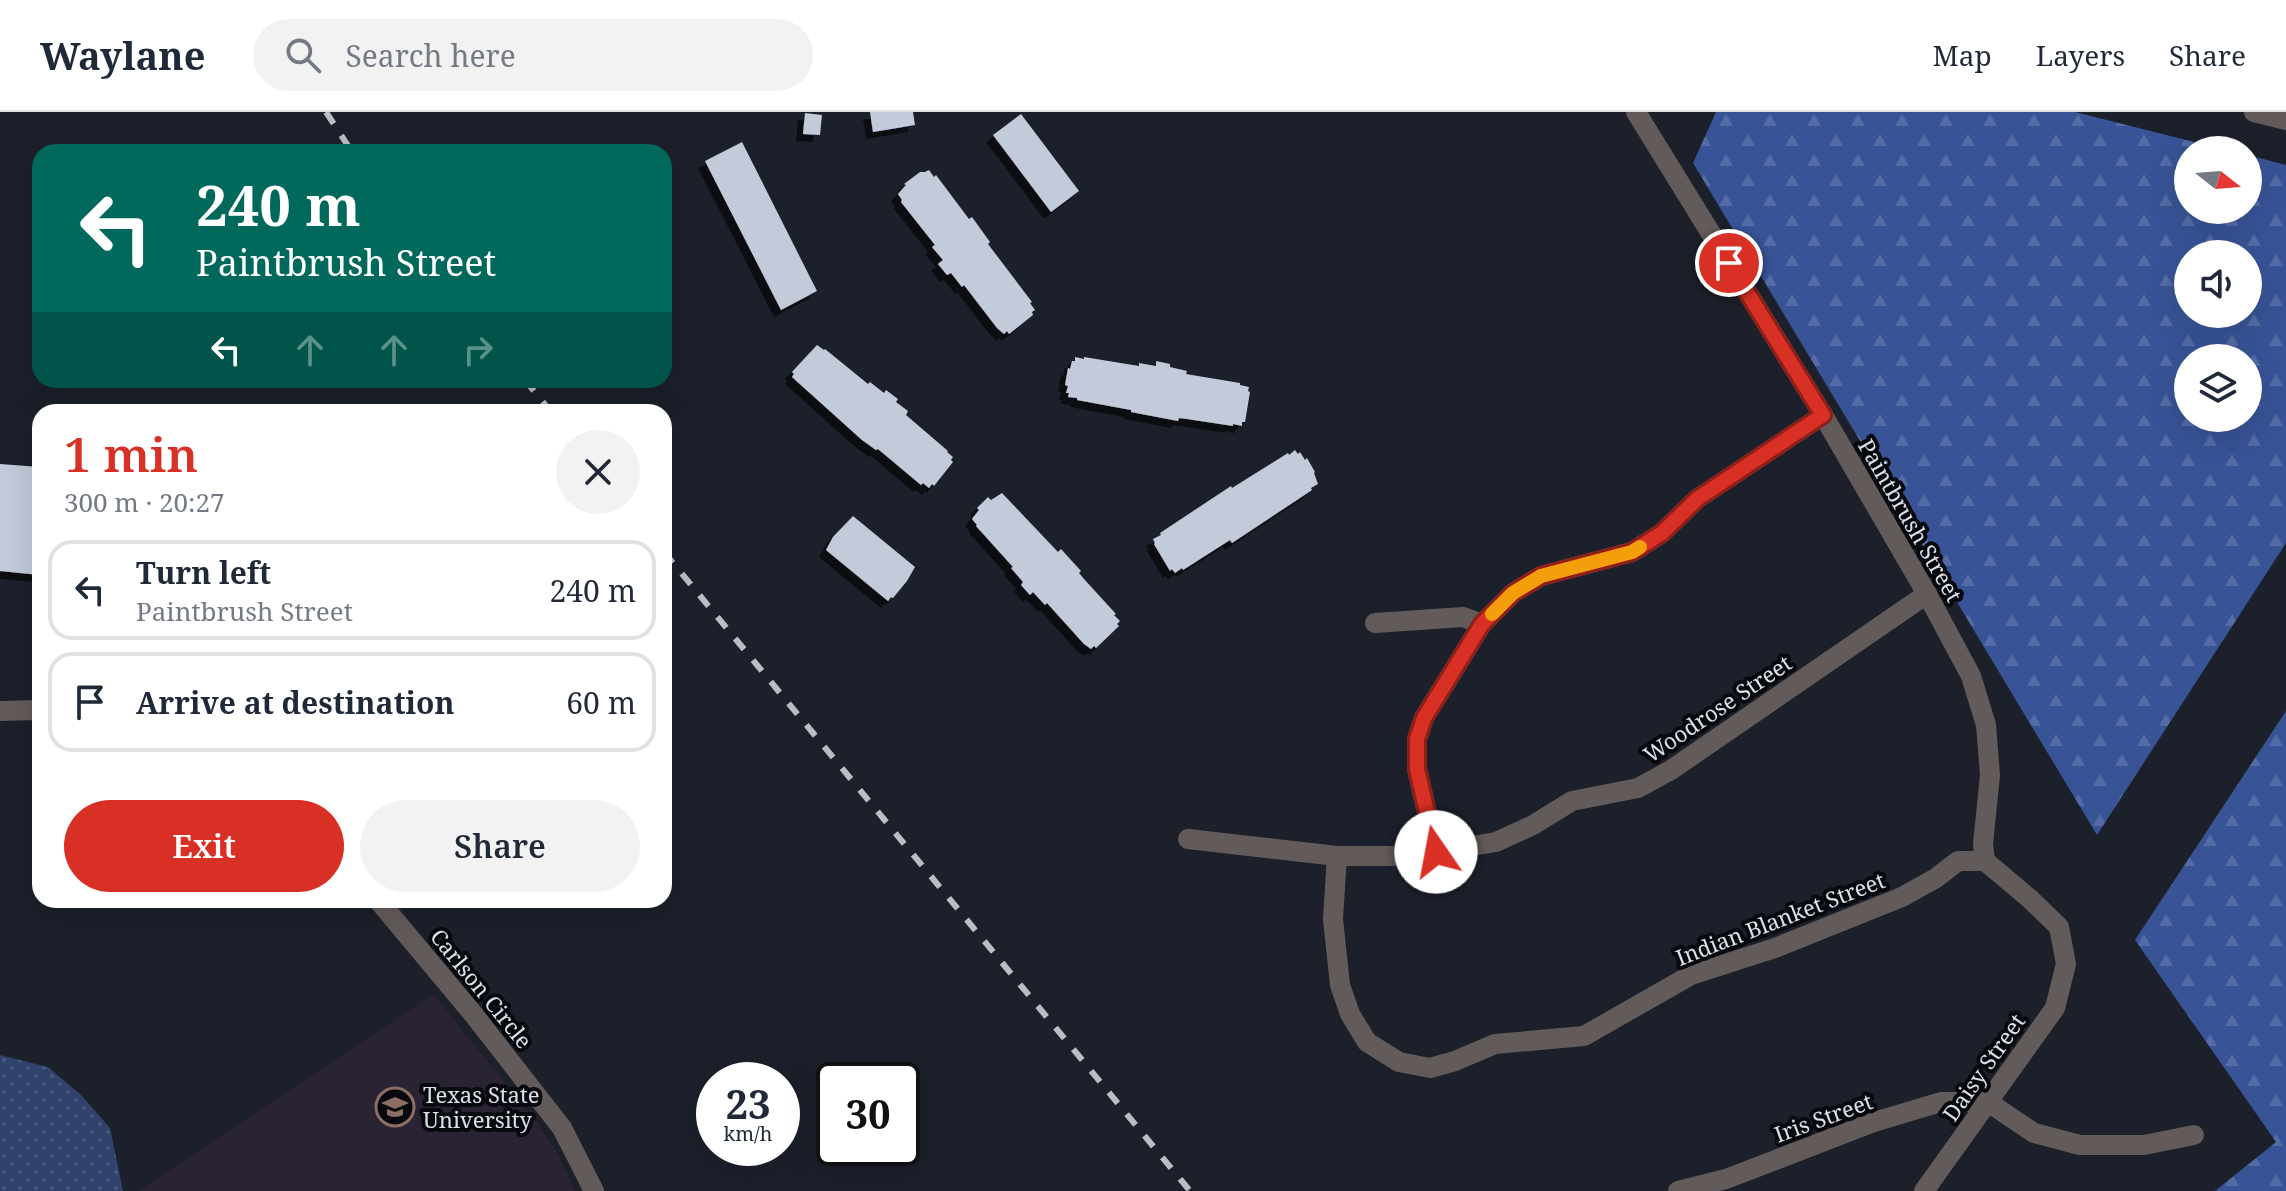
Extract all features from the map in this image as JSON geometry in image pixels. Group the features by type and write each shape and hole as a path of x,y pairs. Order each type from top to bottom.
{"street":[{"name":"Paintbrush Street","path":"1636,112 1823,415 1971,676 1986,725 1990,775 1983,844 1985,861"},
{"path":"2254,112 2286,120"},
{"path":"1436,852 1417,769 1417,739 1424,718 1482,624 1513,593 1541,576 1632,552 1662,533 1697,499 1823,415"},
{"name":"Woodrose Street","path":"1188,839 1337,856 1398,856 1496,842 1533,825 1572,801 1638,788 1671,770 1927,594"},
{"path":"1375,623 1463,617 1482,624"},
{"path":"0,711 32,710"},
{"name":"Indian Blanket Street","path":"1337,856 1333,919 1340,985 1350,1014 1367,1042 1399,1062 1430,1068 1495,1044 1584,1036 1691,975 1775,948 1902,897 1936,878 1958,861 1985,861"},
{"name":"Daisy Street","path":"1924,1191 2055,1008 2066,964 2059,927 1985,861"},
{"name":"Carlson Circle","path":"385,908 562,1128 594,1191"},
{"name":"Iris Street","path":"1678,1191 1726,1179 1874,1122 1941,1102 1988,1102"},
{"path":"1988,1102 2034,1133 2080,1145 2144,1145 2194,1135"}],"shaded area":[{"name":"Texas State University","path":"433,994 536,1121 555,1149 575,1191 139,1191"},
{"path":"0,1055 48,1067 81,1095 110,1128 123,1191 0,1191"}],"green space":[{"path":"1716,112 2075,112 2174,137 2174,224 2262,224 2262,159 2286,165 2286,543 2097,835 1693,163"},
{"path":"2286,711 2286,1191 2215,1191 2276,1142 2135,940"}],"building":[{"path":"870,112 913,112 915,125 873,132"},
{"path":"805,113 822,115 820,135 803,134"},
{"path":"1021,114 1079,191 1051,212 993,135"},
{"path":"742,142 817,291 781,310 705,161"},
{"path":"929,170 969,219 972,217 990,242 988,244 1032,302 1033,315 1009,334 997,328 964,285 962,287 951,273 947,275 938,264 943,260 932,247 935,245 901,202 898,194 904,184 920,172"},
{"path":"817,345 868,384 870,382 884,393 886,390 898,399 896,402 908,411 906,415 953,457 953,462 934,486 921,485 878,449 862,440 792,377 792,372"},
{"path":"1075,357 1139,366 1139,363 1156,366 1156,361 1187,371 1186,374 1240,383 1249,387 1250,392 1245,422 1242,426 1233,426 1179,418 1178,421 1068,397 1068,386 1065,385 1068,368"},
{"path":"1295,450 1305,460 1307,458 1315,472 1318,484 1312,490 1232,543 1230,540 1183,570 1170,571 1153,539 1231,486"},
{"path":"0,464 32,466 32,574 0,571"},
{"path":"1002,493 1058,552 1061,549 1116,614 1119,626 1096,648 1091,649 1084,644 1047,603 1045,605 1033,592 1030,595 1021,585 1023,582 1013,567 976,526 972,519 979,510 977,508 988,497 991,500"},
{"path":"853,516 915,567 907,581 888,601 826,550 833,537"}],"railway":[{"path":"326,112 347,144"},
{"path":"532,388 544,404"},
{"path":"672,562 1190,1191"}],"slow traffic":[{"path":"1492,614 1513,593 1541,576 1632,552 1640,547"}],"place":[{"name":"Texas State University","path":"395,1107"}],"route":[{"path":"1436,852 1417,769 1417,739 1424,718 1482,624 1513,593 1541,576 1632,552 1662,533 1697,499 1823,415 1729,263"}]}
